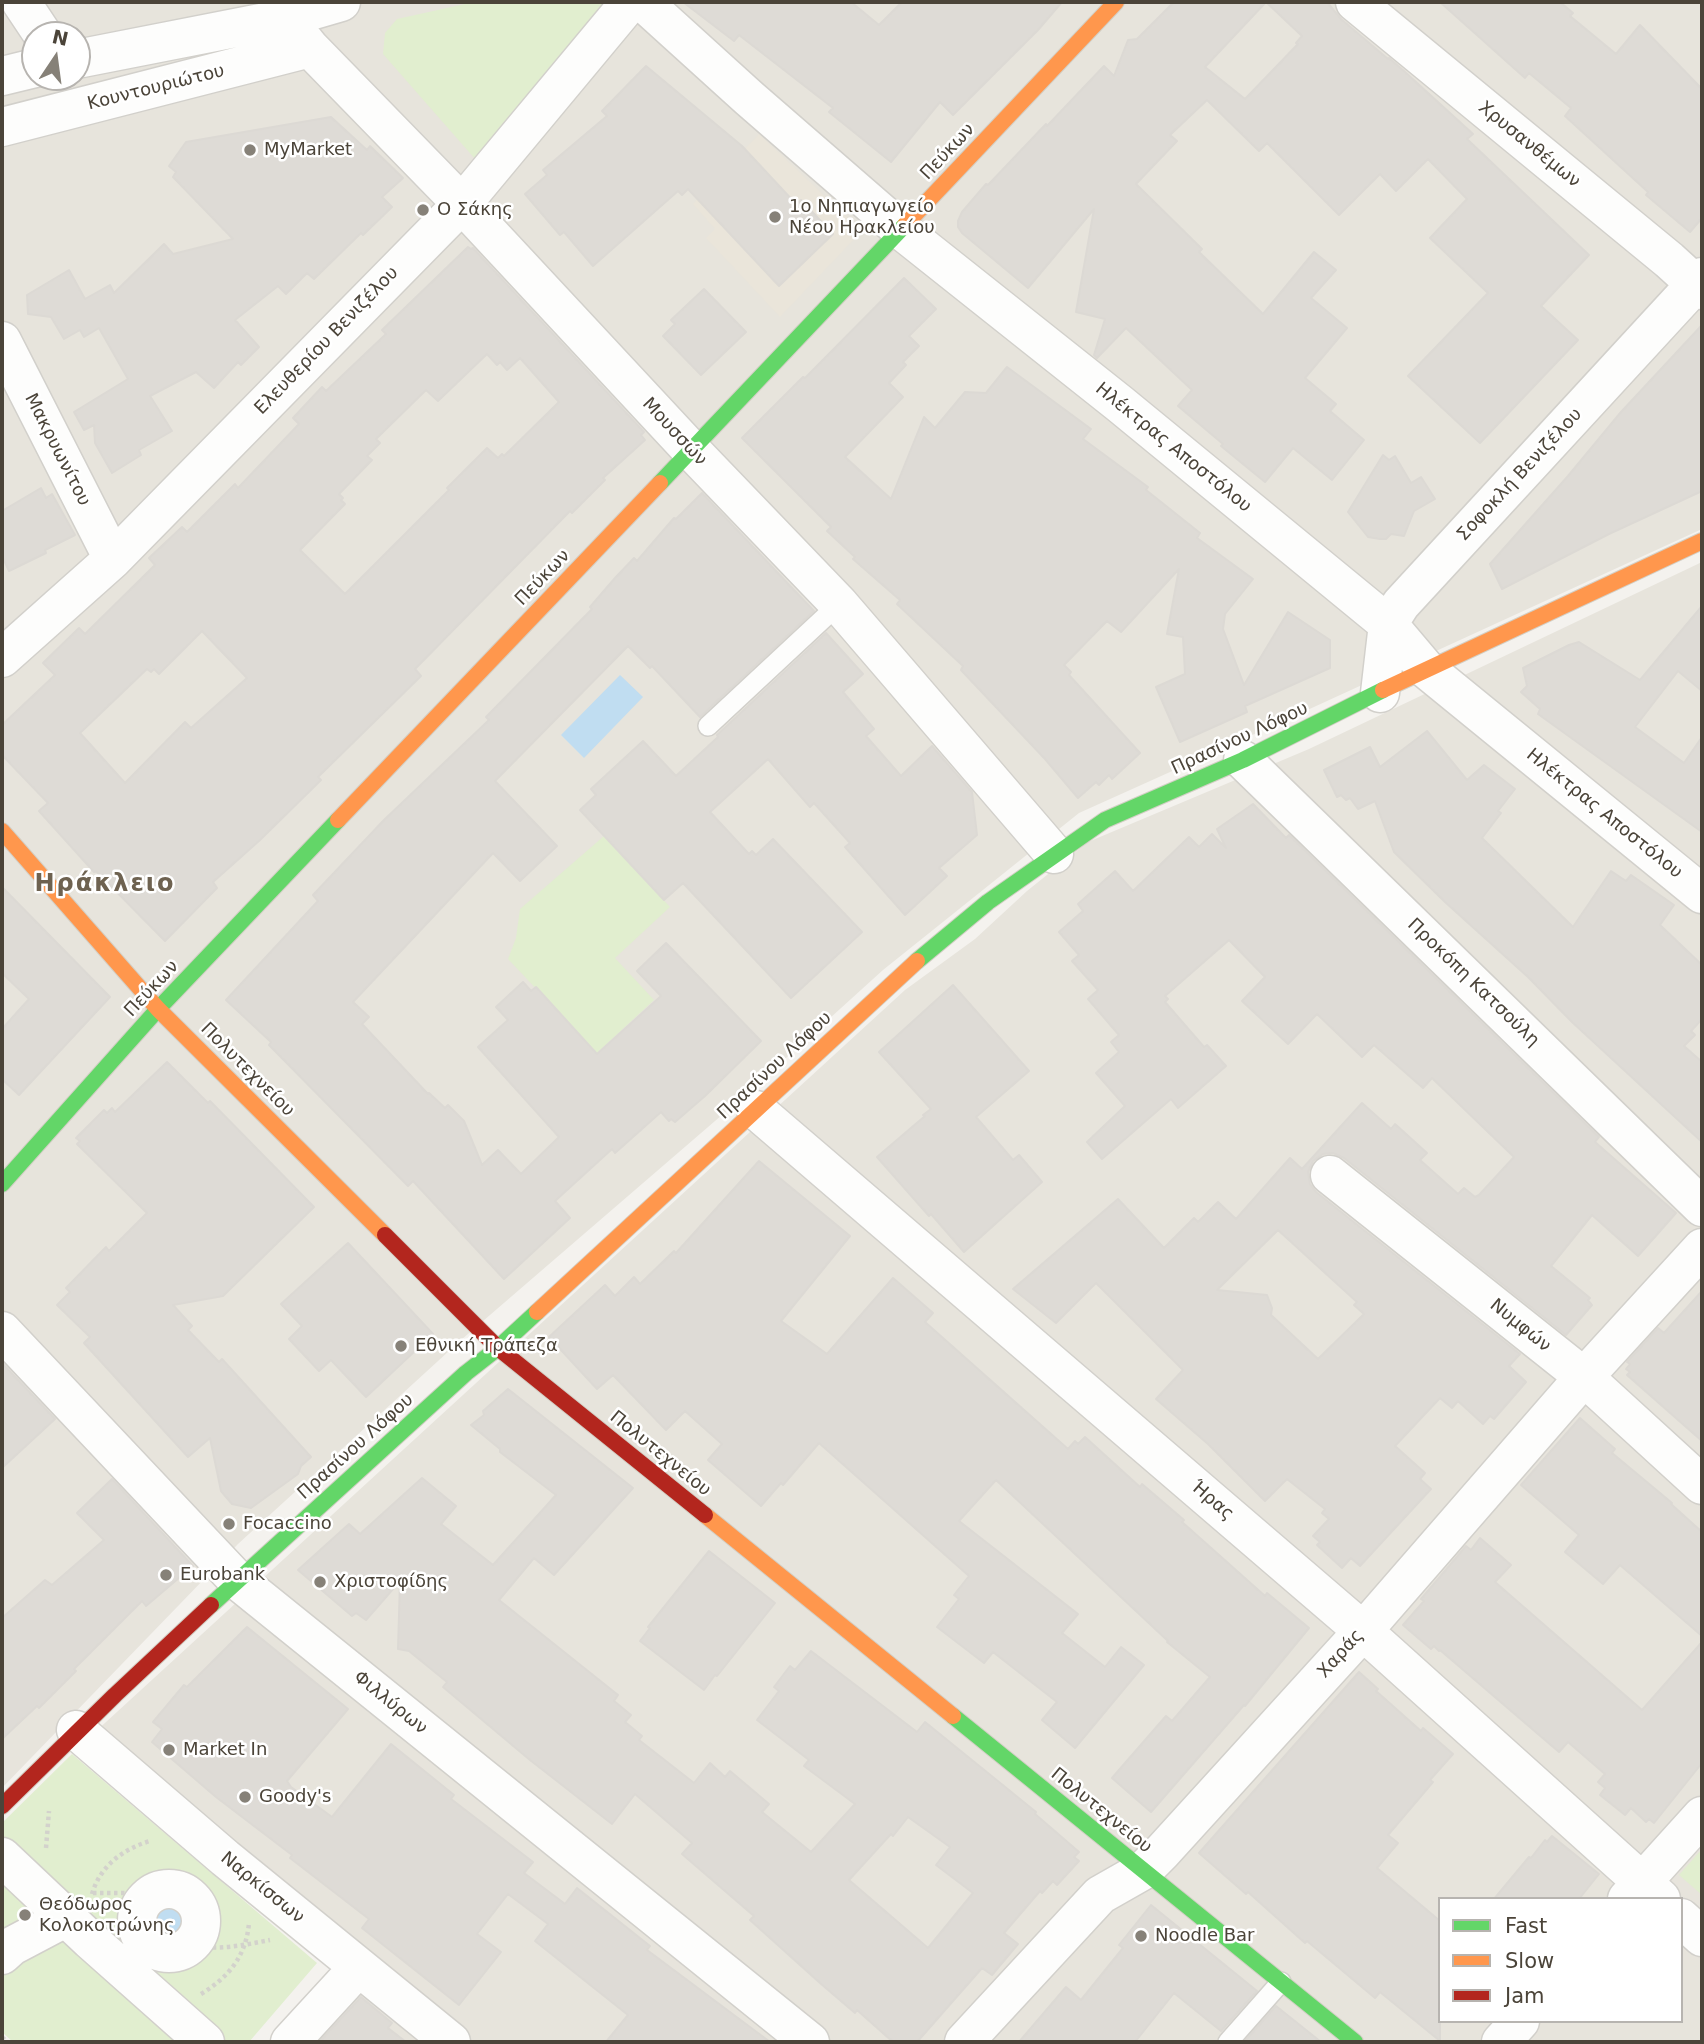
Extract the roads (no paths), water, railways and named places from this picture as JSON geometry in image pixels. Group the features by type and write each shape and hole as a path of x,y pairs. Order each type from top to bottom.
{"street":[{"path":"21,2 34,21"},
{"path":"91,56 286,18 341,2"},
{"name":"Ελευθερίου Βενιζέλου","path":"2,658 113,559 462,204 630,2"},
{"name":"Ηλέκτρας Αποστόλου","path":"643,2 748,99 901,230 1121,404 1388,624 1426,669 1702,894"},
{"name":"Πεύκων","path":"2,1184 158,1009 1116,2"},
{"name":"Χρυσανθέμων","path":"1355,2 1700,283"},
{"name":"Μουσσών","path":"286,18 310,48 462,204 839,604 1054,854"},
{"name":"Κουντουριώτου","path":"2,127 310,48"},
{"path":"2,76 21,71"},
{"name":"Σοφοκλή Βενιζέλου","path":"1380,693 1388,624 1401,604 1700,283"},
{"name":"Μακρυωνίτου","path":"2,341 113,559"},
{"name":"Πρασίνου Λόφου","path":"2,1806 76,1730 237,1580 466,1373 498,1348 915,963 988,902 1105,820 1243,760 1426,669 1702,541"},
{"name":"Προκόπη Κατσούλη","path":"1243,760 1702,1207"},
{"name":"Πολυτεχνείου","path":"2,831 158,1009 498,1348 1355,2042"},
{"name":"Ήρας","path":"757,1110 1363,1631 1643,1893"},
{"name":"Νυμφών","path":"1330,1175 1584,1377 1702,1485"},
{"name":"Χαράς","path":"964,2042 1100,1895 1144,1870 1363,1631 1584,1377 1702,1248"},
{"name":"Φιλλύρων","path":"2,1331 237,1580 810,2042"},
{"name":"Ναρκίσσων","path":"76,1730 225,1858 451,2042"},
{"path":"1643,1893 1702,1816"},
{"path":"2,1857 66,1917 135,1956 158,2000 205,2042"},
{"path":"191,1897 225,1858"},
{"path":"162,1889 178,1889 191,1897 200,1910 202,1926 197,1940 184,1950 169,1954 154,1950 135,1956 142,1940 137,1925 139,1909 148,1897 162,1889"},
{"path":"2,1955 12,1946 66,1917"},
{"path":"1683,1920 1702,1937"},
{"path":"290,2042 358,1968"},
{"path":"1501,2042 1518,2023"}],"lane":[{"path":"708,726 839,604"},
{"path":"1228,2042 1282,1982"}],"water":[{"path":"620,675 643,697 584,758 561,735"},
{"path":"168,1900 182,1906 188,1920 182,1934 168,1940 154,1934 148,1920 154,1906"}],"place":[{"name":"MyMarket","path":"250,150"},
{"name":"Ο Σάκης","path":"423,210"},
{"name":"1ο Νηπιαγωγείο Νέου Ηρακλείου","path":"775,217"},
{"name":"Εθνική Τράπεζα","path":"401,1346"},
{"name":"Focaccino","path":"229,1524"},
{"name":"Eurobank","path":"166,1575"},
{"name":"Χριστοφίδης","path":"320,1582"},
{"name":"Market In","path":"169,1750"},
{"name":"Goody's","path":"245,1797"},
{"name":"Θεόδωρος Κολοκοτρώνης","path":"25,1915"},
{"name":"Noodle Bar","path":"1141,1936"}],"district":[{"name":"Ηράκλειο","path":"105,885"}]}
